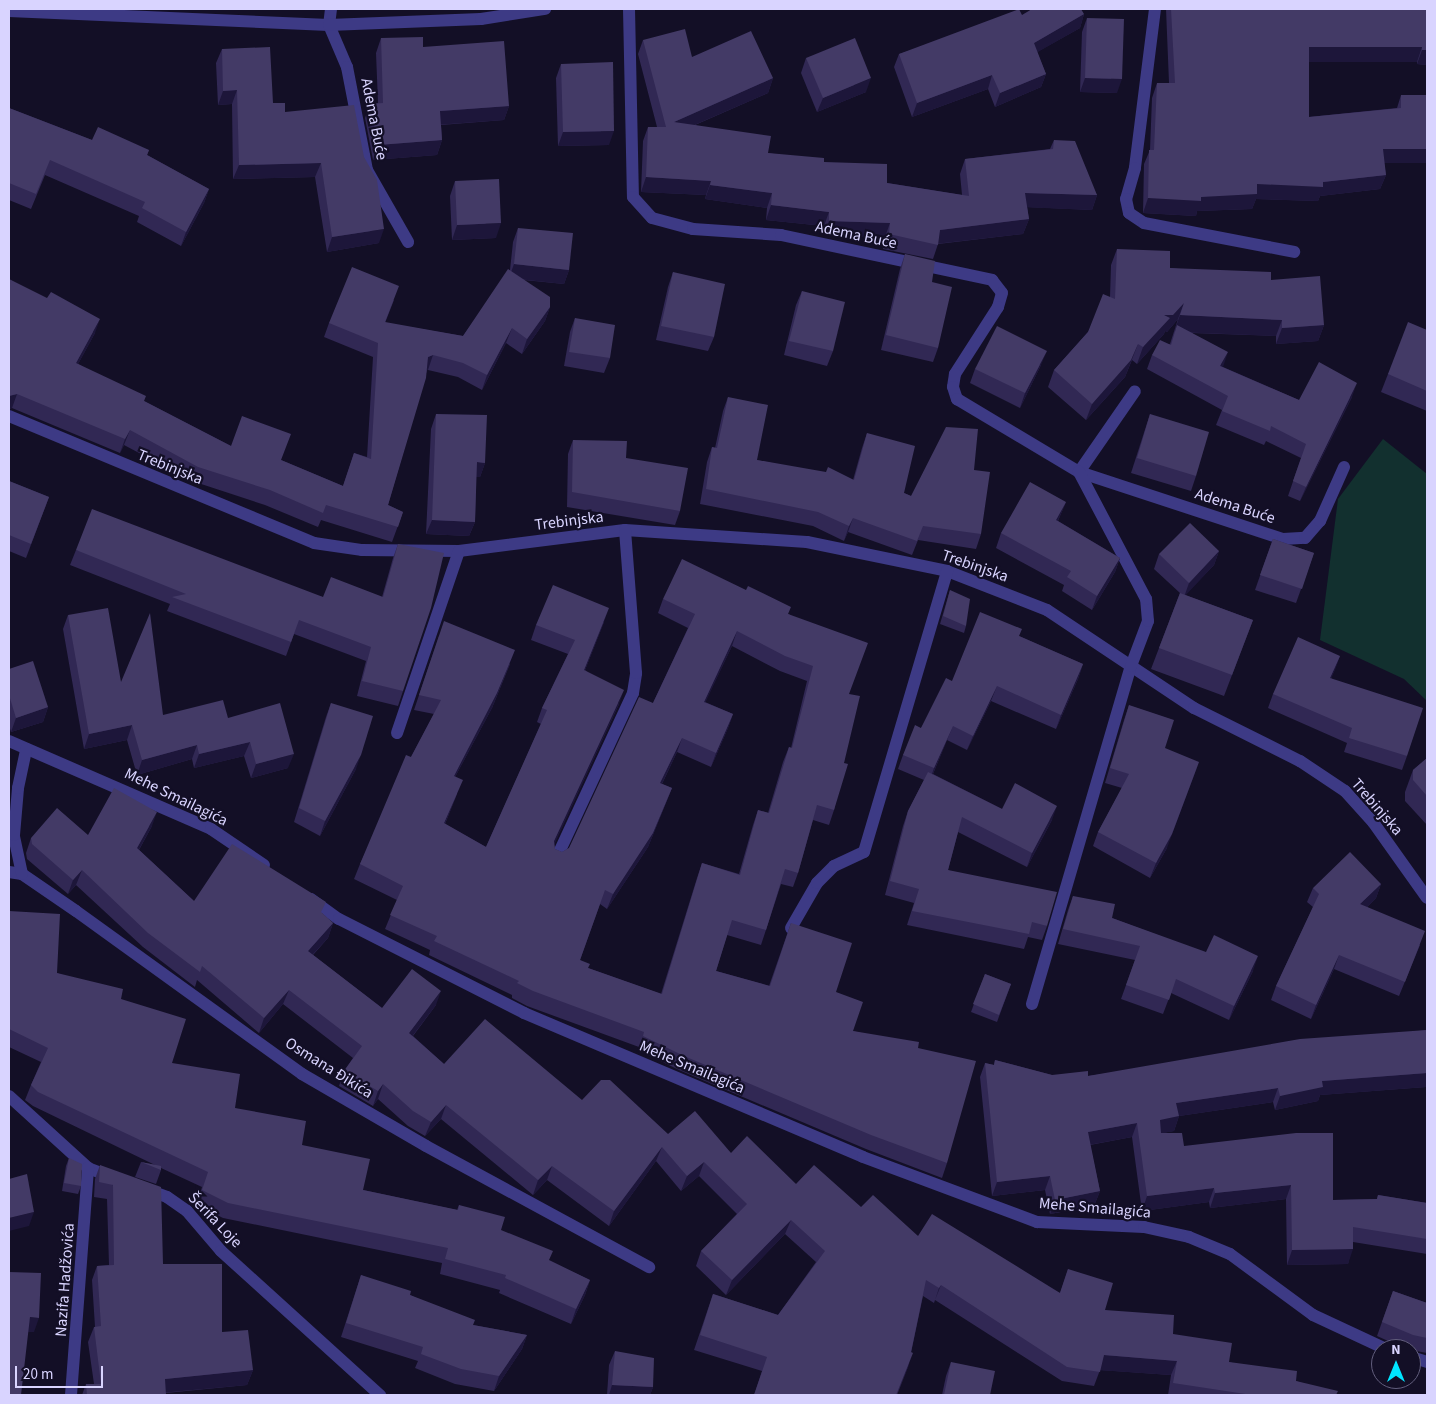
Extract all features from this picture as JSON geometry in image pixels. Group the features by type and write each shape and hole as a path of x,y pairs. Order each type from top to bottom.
{"street":[{"path":"329,24 332,9"},
{"path":"9,11 329,24 481,19 545,9"},
{"name":"Adema Buće","path":"628,9 633,197 652,218 693,229 781,235 992,280 1002,293 998,307 955,374 953,387 958,399 1079,472 1283,539 1304,538 1320,521 1344,467"},
{"path":"1155,9 1136,159 1126,199 1129,213 1144,223 1294,252"},
{"name":"Adema Buće","path":"329,24 347,67 367,170 408,242"},
{"path":"1032,1004 1131,666 1148,621 1146,599 1079,472 1135,391"},
{"name":"Trebinjska","path":"9,416 314,543 362,550 460,551 625,530 806,542 946,571 1047,610 1194,708 1300,761 1345,791 1373,822 1427,898"},
{"path":"556,859 633,693 636,673 625,530"},
{"path":"397,733 460,551"},
{"path":"791,928 823,878 834,866 864,852 946,571"},
{"name":"Mehe Smailagića","path":"9,741 212,829 278,875"},
{"path":"15,873 14,835 18,788 26,749"},
{"name":"Osmana Đikića","path":"15,873 178,982 302,1074 426,1146 648,1267"},
{"name":"Mehe Smailagića","path":"301,891 339,919 524,1013 863,1157 1037,1222 1144,1227 1189,1237 1230,1254 1313,1315 1371,1342"},
{"name":"Šerifa Loje","path":"9,1096 88,1168 167,1197 187,1211 221,1251 380,1395"},
{"name":"Nazifa Hadžovića","path":"72,1395 88,1168"}],"green space":[{"path":"1383,439 1427,474 1427,701 1404,679 1320,640 1338,499"}],"building":[{"path":"1019,9 1022,15 1032,9 1081,9 1084,14 1034,43 1046,74 1000,93 992,75 917,103 899,54"},
{"path":"1171,9 1427,9 1427,50 1422,50 1422,47 1309,47 1309,117 1401,108 1401,95 1427,95 1427,149 1383,149 1386,175 1323,182 1323,187 1257,184 1257,194 1201,197 1201,201 1148,198 1149,150 1154,150 1157,83 1175,83"},
{"path":"1087,18 1124,19 1122,79 1085,78"},
{"path":"685,29 692,57 751,31 773,78 674,122 771,136 768,153 824,158 824,162 887,164 887,183 969,196 965,159 1053,149 1054,140 1075,141 1097,195 1025,193 1029,219 940,230 938,245 889,234 890,223 829,221 829,212 771,205 772,193 710,185 711,181 646,177 648,127 666,127 643,40"},
{"path":"423,37 423,47 504,41 509,106 440,111 442,140 378,145 370,104 383,103 381,38"},
{"path":"855,38 871,78 823,98 806,58"},
{"path":"270,47 273,103 285,103 285,112 354,105 364,157 377,180 384,229 332,237 321,163 239,165 237,90 223,91 222,49"},
{"path":"613,62 614,131 563,132 561,64"},
{"path":"9,108 92,140 98,127 149,150 147,155 209,189 186,232 142,208 145,202 50,160 36,194 9,183"},
{"path":"499,179 501,223 457,225 455,181"},
{"path":"518,228 573,233 569,270 514,264"},
{"path":"1117,249 1170,251 1170,268 1271,272 1271,280 1320,276 1324,325 1282,328 1282,320 1180,315 1184,303 1173,315 1164,315 1170,318 1143,347 1138,344 1131,360 1092,404 1054,370 1088,332 1103,294 1115,299"},
{"path":"905,254 935,261 932,282 952,287 938,348 886,335"},
{"path":"352,267 399,286 385,322 463,336 508,269 550,297 550,307 527,339 512,328 487,375 463,363 433,355 428,357 426,378 388,505 403,512 398,527 326,505 323,513 270,490 198,467 130,430 125,439 17,394 9,396 9,279 47,298 51,292 100,319 76,363 146,396 144,401 231,446 242,416 291,434 281,460 343,486 354,453 371,459 378,343 329,323"},
{"path":"673,272 725,284 714,337 661,326"},
{"path":"802,291 845,302 833,351 789,341"},
{"path":"575,318 615,325 610,358 569,352"},
{"path":"1408,322 1427,330 1427,391 1388,374"},
{"path":"1177,325 1228,352 1220,366 1299,400 1319,362 1357,383 1306,487 1293,481 1306,444 1271,426 1270,431 1222,411 1228,396 1152,355 1160,340 1171,345"},
{"path":"997,326 1047,351 1025,393 975,369"},
{"path":"728,397 768,405 757,460 826,472 828,467 854,480 867,433 915,446 904,493 911,496 946,427 978,429 974,470 990,472 981,534 923,526 917,541 853,518 849,526 818,512 706,489 712,447 717,448"},
{"path":"436,414 487,415 485,463 477,462 475,522 432,520"},
{"path":"1150,414 1209,432 1196,476 1137,458"},
{"path":"573,440 627,441 626,458 688,468 680,511 572,492"},
{"path":"9,481 49,497 31,544 9,535"},
{"path":"1030,482 1066,502 1056,520 1120,558 1097,596 1067,577 1071,571 1001,533"},
{"path":"92,509 323,597 331,577 383,597 398,544 444,553 431,608 403,691 362,681 371,647 299,620 291,642 172,597 186,594 76,550"},
{"path":"1190,523 1219,551 1189,583 1159,554"},
{"path":"1273,539 1314,553 1302,589 1260,575"},
{"path":"682,559 746,590 748,586 791,607 788,614 868,643 849,694 860,696 844,763 848,764 834,810 817,805 798,873 785,869 766,930 732,920 716,971 770,986 791,923 852,943 836,992 863,1002 853,1031 919,1042 918,1048 976,1061 947,1163 871,1135 684,1056 643,1036 644,1032 533,991 517,983 519,981 434,941 437,936 390,915 403,886 360,864 406,755 411,757 441,700 419,695 444,621 515,650 497,693 454,776 463,780 444,823 486,847 547,710 542,708 575,640 536,625 553,585 609,608 584,670 624,690 554,841 555,849 562,852 569,848 639,697 653,703 695,614 663,599","holes":["737,631 785,656 813,666 792,748 789,747 769,813 758,810 740,875 702,863 662,994 588,968 590,964 580,960 605,890 613,894 653,833 672,788 660,783 682,738 716,753 733,714 704,702"]},
{"path":"950,590 970,599 966,626 943,616"},
{"path":"1180,593 1253,620 1232,675 1159,648"},
{"path":"108,608 121,682 150,613 163,715 223,700 228,718 280,703 294,754 256,764 250,742 199,754 197,745 142,760 132,725 89,734 68,615"},
{"path":"980,612 1022,629 1019,636 1083,664 1061,715 997,686 973,736 953,726 934,768 903,755 915,725 921,728 946,678 952,681"},
{"path":"1298,637 1340,656 1330,678 1423,708 1407,756 1349,738 1352,728 1273,694"},
{"path":"33,661 48,707 16,718 9,695 9,669"},
{"path":"331,703 373,716 361,755 325,821 299,808"},
{"path":"1129,705 1174,720 1165,748 1199,762 1172,834 1156,863 1098,832 1129,774 1110,768"},
{"path":"1427,758 1427,796 1413,780 1413,770"},
{"path":"928,772 1002,809 1015,783 1057,806 1032,853 962,817 948,870 1057,892 1047,926 1032,922 1029,934 912,911 919,889 890,881 908,811"},
{"path":"114,788 157,812 137,848 194,901 232,844 326,902 321,912 333,923 308,951 382,1008 412,969 441,991 409,1033 444,1064 485,1019 582,1100 601,1080 610,1080 668,1134 695,1111 731,1153 747,1136 796,1184 814,1165 861,1207 873,1195 918,1236 932,1214 1060,1293 1068,1269 1113,1283 1105,1310 1174,1315 1173,1334 1232,1343 1229,1362 1297,1371 1296,1381 1338,1391 1336,1395 1252,1395 1173,1383 1177,1361 1104,1355 1100,1372 1067,1367 941,1285 939,1288 926,1280 911,1352 913,1353 896,1395 754,1395 767,1357 700,1335 713,1294 778,1315 825,1251 791,1220 732,1280 701,1251 747,1204 704,1162 687,1176 662,1147 614,1211 552,1166 538,1180 446,1105 431,1122 413,1111 383,1084 378,1091 344,1071 362,1046 289,990 264,1018 202,966 200,972 148,933 82,870 73,880 32,844 31,838 57,808 88,835"},
{"path":"1350,852 1381,884 1360,904 1425,931 1405,982 1339,955 1316,1005 1276,986 1319,894 1313,888"},
{"path":"1073,896 1115,904 1112,918 1206,952 1214,935 1258,956 1234,1006 1176,979 1169,1000 1126,985 1140,946 1063,929"},
{"path":"9,911 60,914 57,973 123,989 121,999 186,1019 172,1063 240,1074 235,1108 306,1121 302,1145 370,1159 363,1190 458,1210 459,1205 505,1217 501,1230 553,1251 549,1260 590,1280 576,1309 505,1278 506,1275 445,1259 448,1248 228,1203 202,1190 208,1172 38,1092 31,1085 48,1048 9,1029"},
{"path":"985,974 1011,984 999,1015 973,1004"},
{"path":"1427,1030 1427,1073 1322,1081 1323,1087 1280,1096 1278,1088 1176,1103 1179,1116 1160,1120 1161,1133 1182,1133 1184,1146 1296,1133 1333,1133 1333,1200 1377,1199 1378,1195 1427,1203 1427,1239 1353,1227 1353,1249 1292,1250 1291,1185 1215,1193 1214,1188 1147,1196 1137,1123 1088,1132 1100,1191 1055,1200 1050,1176 997,1182 985,1063 994,1065 995,1060 1052,1075 1088,1071 1088,1076 1300,1039"},
{"path":"69,1158 82,1164 81,1186 64,1183"},
{"path":"141,1162 161,1166 161,1170"},
{"path":"100,1165 161,1187 163,1264 222,1264 222,1332 248,1330 253,1370 165,1379 166,1395 87,1395 86,1384 101,1384 94,1327 101,1326 97,1266 114,1265 113,1185 99,1182"},
{"path":"27,1174 34,1212 9,1218 9,1179"},
{"path":"9,1272 41,1273 39,1318 30,1317 21,1395 9,1395"},
{"path":"361,1275 411,1291 410,1295 475,1320 473,1325 527,1335 499,1376 461,1369 421,1354 423,1347 346,1323"},
{"path":"1393,1291 1427,1303 1427,1338 1413,1335 1382,1322"},
{"path":"615,1351 654,1358 653,1387 612,1385"},
{"path":"951,1362 995,1371 990,1395 944,1395"}]}
